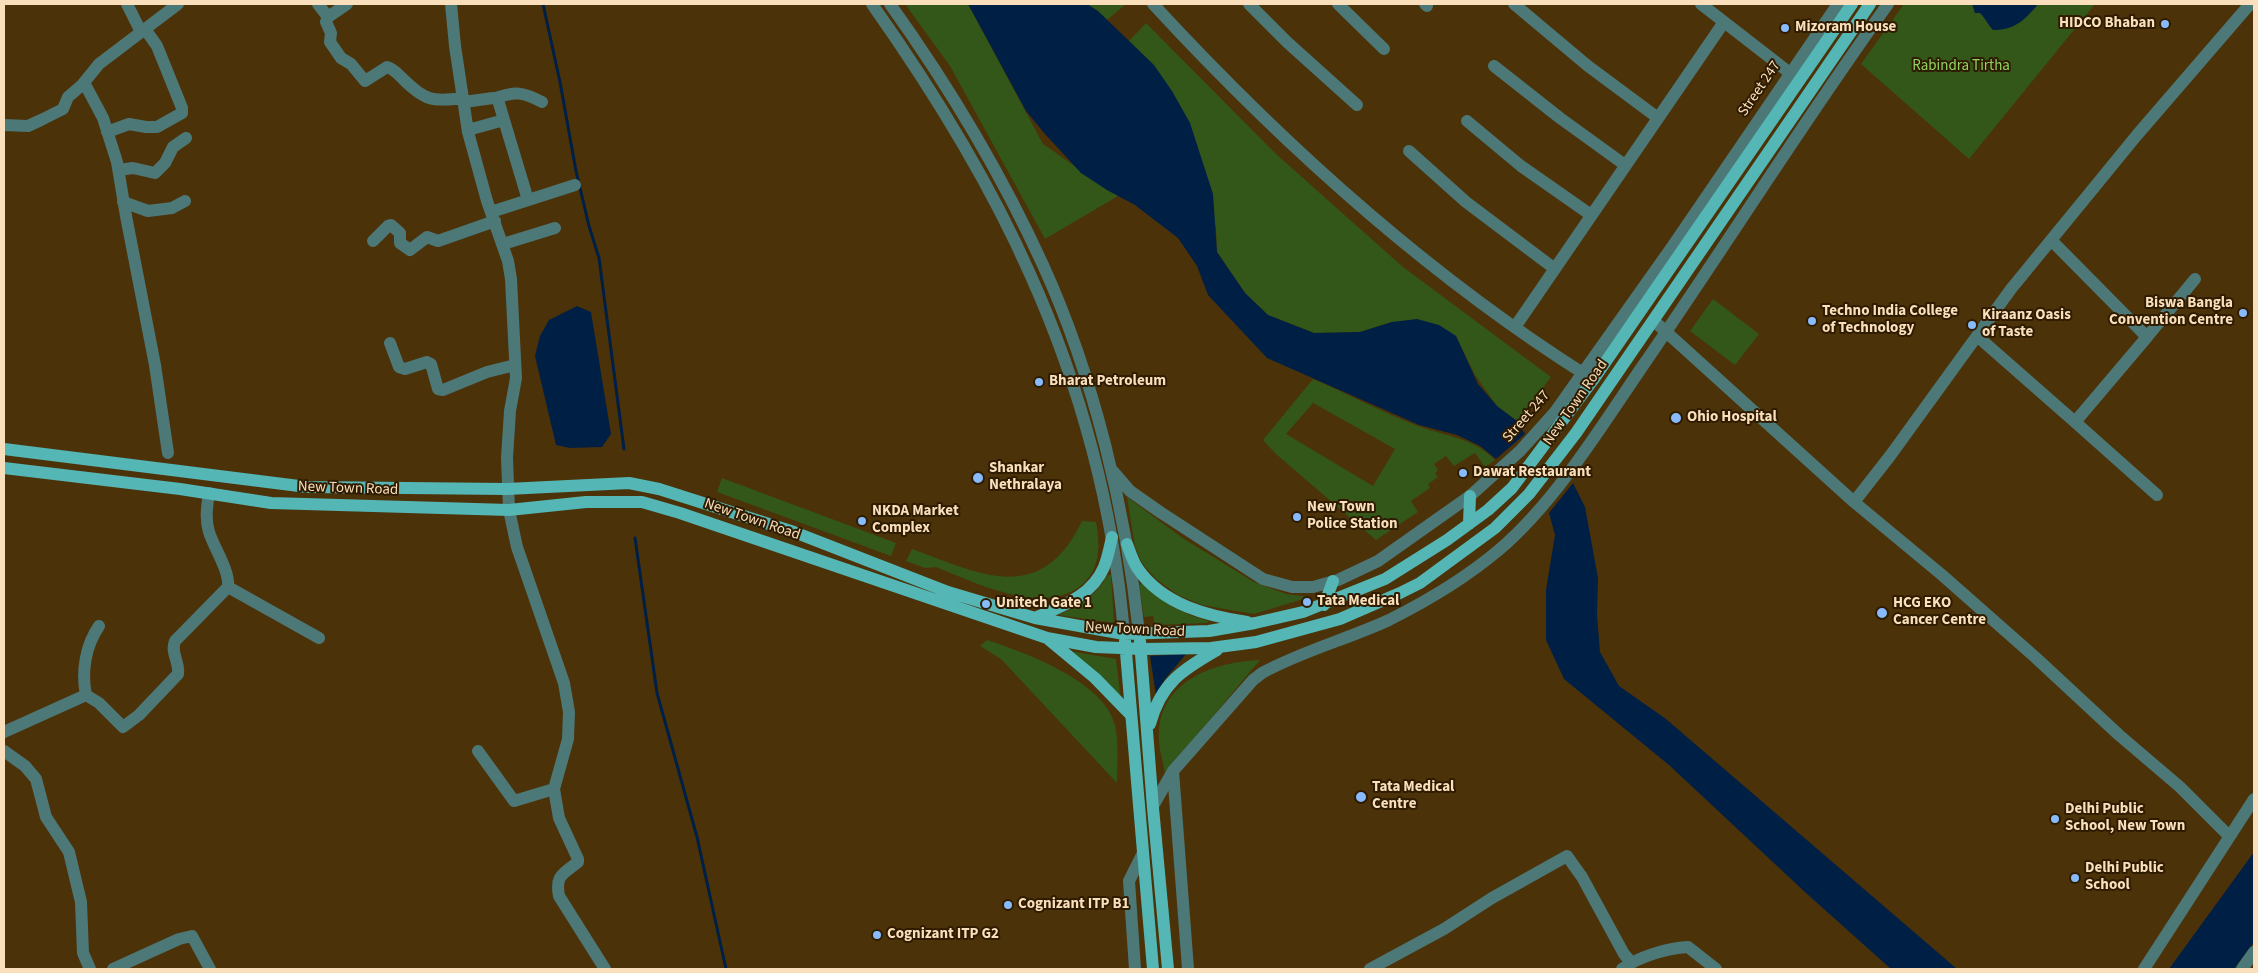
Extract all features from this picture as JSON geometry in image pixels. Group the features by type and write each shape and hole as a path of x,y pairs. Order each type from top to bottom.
{"main road":[{"name":"New Town Road","path":"4,449 308,487 507,489 629,483 659,489 794,532 948,592 1035,618 1124,634 1209,631 1255,624 1324,605 1385,579 1488,510 1523,476 1588,376 1795,76 1852,4"},
{"name":"New Town Road","path":"4,468 97,478 271,503 509,510 586,502 642,502 680,513 1047,638 1096,647 1140,649 1222,647 1256,642 1340,619 1420,583 1495,528 1529,494 1654,321 1870,4"},
{"path":"1469,524 1470,496"},
{"path":"1035,618 1072,602 1096,582 1105,566 1112,537"},
{"path":"1127,544 1137,569 1171,598 1192,610 1255,624"},
{"path":"1324,605 1333,581"},
{"path":"1139,633 1168,969"},
{"path":"1124,634 1153,969"},
{"path":"1047,638 1095,678 1131,715"},
{"path":"1148,732 1159,700 1172,680 1190,665 1222,647"}],"street":[{"path":"107,132 129,124 157,127 182,113 182,108 157,46 143,30 127,4"},
{"path":"4,125 28,126 63,109 68,97 82,85 99,64 178,4"},
{"path":"318,4 328,17"},
{"path":"346,4 328,17 326,22 332,34 330,42 343,60 351,64 365,81 368,81 387,67 393,69 414,90 427,98 440,101 496,98 511,93 526,94 542,102"},
{"path":"451,4 468,130 475,162 503,244 511,279 516,378 510,411 507,489 509,510 517,547 564,683 569,712 568,739 554,788 559,818 578,859 558,880 559,896 605,969"},
{"path":"872,4 930,90 968,154 1030,272 1076,396 1098,471 1118,564 1124,634"},
{"path":"890,4 930,62 971,130 1006,192 1044,266 1078,357 1111,469 1127,544 1139,633"},
{"path":"1154,4 1240,95 1333,184 1470,295 1588,376"},
{"path":"1249,4 1287,42 1356,105"},
{"path":"1338,4 1384,49"},
{"path":"1514,4 1588,66 1658,118"},
{"path":"1701,4 1795,76"},
{"name":"Street 247","path":"1795,76 1838,4"},
{"path":"1153,806 1173,772 1253,680 1262,673 1388,620 1452,584 1499,550 1539,509 1667,331 1888,4"},
{"path":"1854,502 2011,289 2137,135 2250,4"},
{"path":"1514,327 1724,22"},
{"path":"1494,66 1560,118 1625,165"},
{"path":"82,85 87,88 107,132 119,170 123,202 155,365 168,453"},
{"path":"496,98 528,200"},
{"path":"468,130 504,120"},
{"path":"1467,121 1521,166 1591,215"},
{"path":"119,170 134,168 155,173 165,163 173,147 186,138"},
{"path":"1409,151 1466,202 1555,269"},
{"path":"373,241 388,226 392,225 400,233 400,243 410,250 425,238 438,241 528,200 575,185"},
{"path":"123,202 148,211 172,208 184,201"},
{"path":"503,244 555,228"},
{"path":"2052,241 2147,337"},
{"path":"1030,272 1044,266"},
{"path":"2074,422 2195,279"},
{"path":"1654,321 1854,502 2028,650 2119,735 2180,787 2229,836"},
{"path":"1977,336 2157,495"},
{"path":"390,343 399,367 405,369 428,362 431,364 438,389 443,390 487,372 515,365"},
{"name":"Street 247","path":"1111,469 1130,491 1263,579 1292,587 1313,587 1333,581 1378,561 1470,496 1527,444 1588,376"},
{"path":"209,493 206,509 209,532 222,564 228,587 319,638"},
{"path":"99,626 90,641 83,683 86,695 99,703 120,726 126,726 178,674 179,668 173,652 175,641 228,587"},
{"path":"4,732 86,695"},
{"path":"4,751 25,766 36,779 46,817 69,852 81,902 83,952 90,969"},
{"path":"478,751 514,801 554,788"},
{"path":"1173,772 1188,969"},
{"path":"2144,969 2254,799"},
{"path":"1135,969 1129,881 1143,853"},
{"path":"1370,969 1444,929 1492,898 1567,856 1582,877 1624,954 1626,966 1678,948 1688,947 1716,969"},
{"path":"113,969 179,938 192,936 210,969"},
{"path":"2242,969 2254,952"}],"green space":[{"path":"905,4 968,4 1043,144 1118,196 1045,239 950,66"},
{"path":"1086,4 1126,4 1107,20"},
{"name":"Rabindra Tirtha","path":"1904,4 2095,4 1969,159 1861,64"},
{"path":"1146,23 1276,154 1403,267 1551,377 1517,421 1497,406 1475,375 1456,336 1392,322 1360,332 1314,333 1268,315 1245,293 1217,252 1216,227 1129,41"},
{"path":"1713,299 1759,334 1735,365 1690,331"},
{"path":"1313,379 1405,421 1469,442 1495,460 1485,467 1475,453 1454,466 1446,456 1434,464 1438,470 1435,473 1438,477 1428,484 1430,488 1411,501 1418,512 1376,540 1276,454 1263,440","holes":["1313,403 1395,449 1373,486 1286,434"]},
{"path":"722,478 896,543 891,556 717,492"},
{"path":"1127,497 1184,539 1254,582 1286,594 1310,597 1254,614 1202,605 1178,595 1156,579 1142,563 1135,547"},
{"path":"1082,521 1096,522 1098,554 1094,569 1084,583 1068,593 1050,598 1031,598 1011,594 936,567 925,568 906,561 912,549 985,574 1007,577 1028,574 1048,565 1066,548"},
{"path":"1108,575 1111,575 1114,623 1058,615 1087,600"},
{"path":"1141,583 1145,583 1173,607 1192,616 1209,621 1207,623 1155,625 1153,616 1144,617 1139,586"},
{"path":"987,640 1042,661 1062,671 1096,695 1108,709 1115,725 1117,783 1001,659 980,646"},
{"path":"1070,651 1116,659 1121,702"},
{"path":"1260,660 1165,773 1159,746 1159,730 1163,712 1170,698 1181,686 1194,677 1210,670 1243,661"}],"water":[{"path":"968,4 1087,4 1098,11 1154,65 1172,91 1190,123 1213,194 1217,252 1245,293 1268,315 1314,333 1360,332 1392,322 1417,319 1439,325 1456,336 1478,384 1497,406 1517,421 1525,434 1496,459 1480,446 1457,435 1419,425 1267,358 1208,295 1197,266 1178,238 1135,205 1081,173 1045,134 1026,111"},
{"path":"1972,4 2038,4 2019,23 2001,30 1993,30 1980,13 1975,13"},
{"path":"577,306 591,312 611,434 602,447 570,448 556,445 535,356 540,336 549,320"},
{"path":"1573,483 1585,507 1598,578 1597,615 1600,652 1619,686 1666,719 1957,969 1891,969 1806,893 1669,765 1564,679 1546,640 1546,590 1555,535 1549,513"},
{"path":"1186,654 1165,679 1156,695 1150,656"},
{"path":"2254,852 2254,942 2234,969 2169,969"}],"waterway":[{"path":"543,4 560,82 576,171 599,258 624,449"},
{"path":"635,538 657,693 697,837 726,969"}],"place":[{"name":"HIDCO Bhaban","path":"2165,24"},
{"name":"Mizoram House","path":"1785,28"},
{"name":"Biswa Bangla Convention Centre","path":"2243,313"},
{"name":"Techno India College of Technology","path":"1812,321"},
{"name":"Kiraanz Oasis of Taste","path":"1972,325"},
{"name":"Bharat Petroleum","path":"1039,382"},
{"name":"Ohio Hospital","path":"1676,418"},
{"name":"Dawat Restaurant","path":"1463,473"},
{"name":"Shankar Nethralaya","path":"978,478"},
{"name":"New Town Police Station","path":"1297,517"},
{"name":"NKDA Market Complex","path":"862,521"},
{"name":"Tata Medical","path":"1307,602"},
{"name":"Unitech Gate 1","path":"986,604"},
{"name":"HCG EKO Cancer Centre","path":"1882,613"},
{"name":"Tata Medical Centre","path":"1361,797"},
{"name":"Delhi Public School, New Town","path":"2055,819"},
{"name":"Delhi Public School","path":"2075,878"},
{"name":"Cognizant ITP B1","path":"1008,905"},
{"name":"Cognizant ITP G2","path":"877,935"}]}
